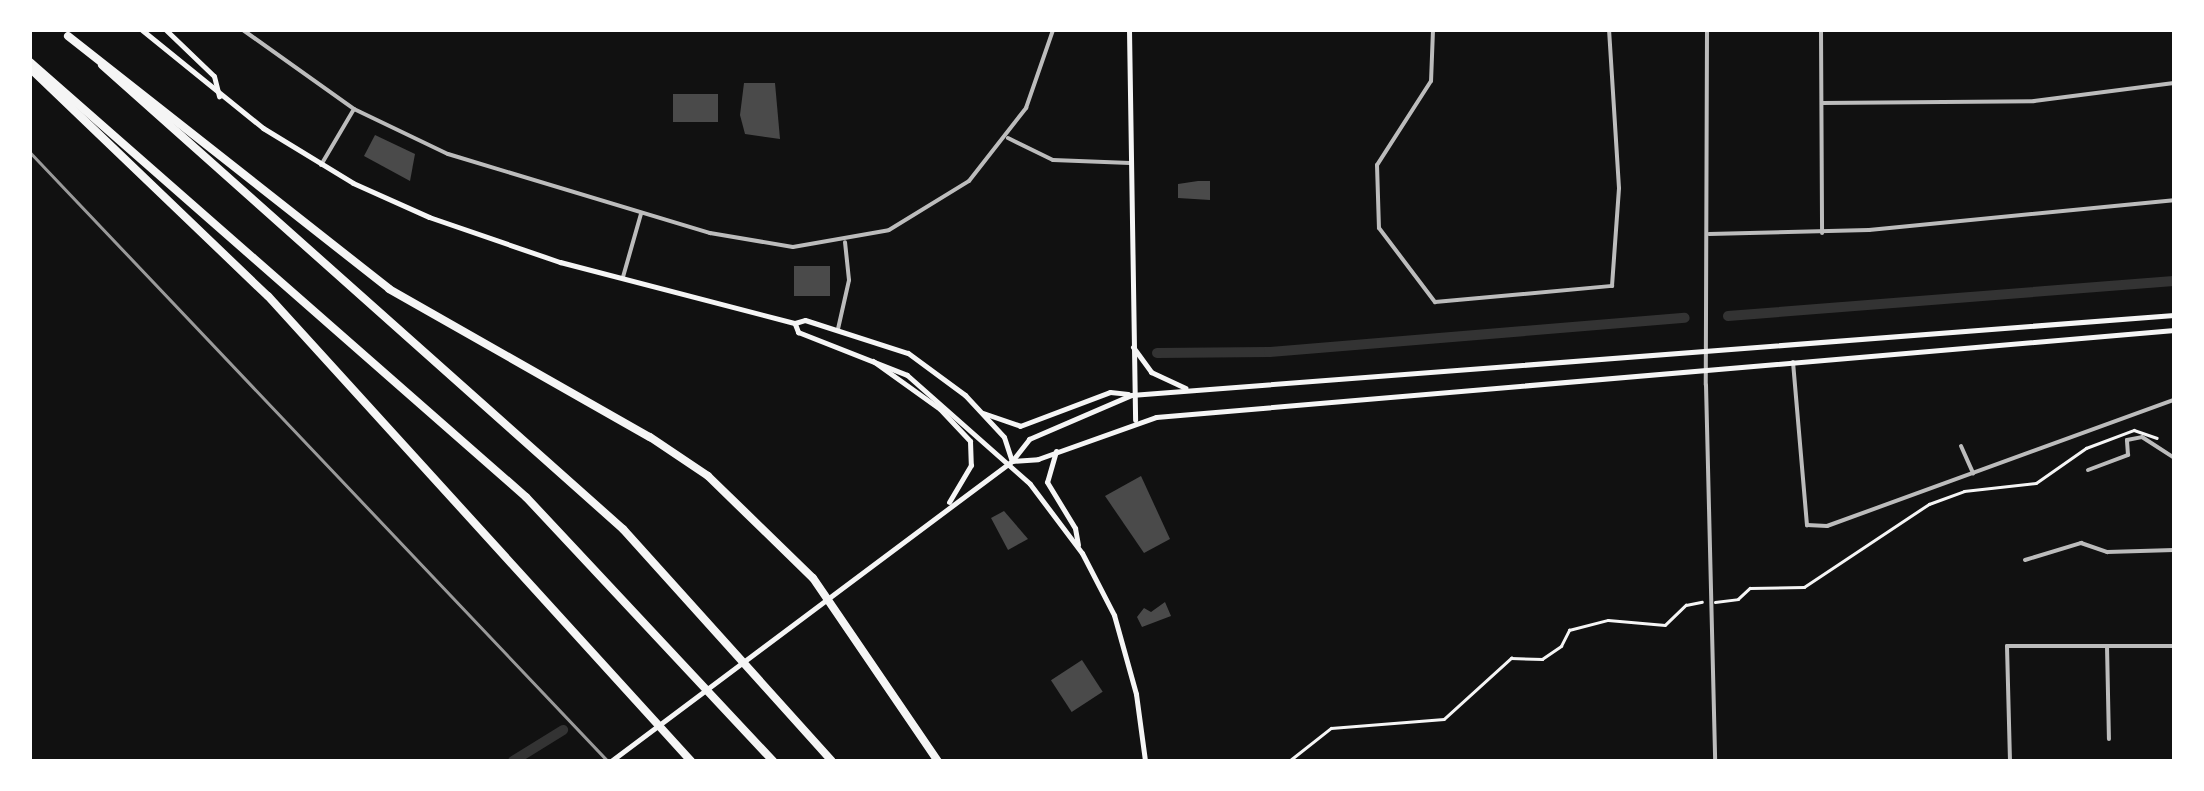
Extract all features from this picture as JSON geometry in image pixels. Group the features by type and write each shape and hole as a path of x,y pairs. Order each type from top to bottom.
{"highway":[{"path":"65,33 389,289 650,436 708,476 772,534 827,598 938,761"},
{"path":"65,33 623,529 832,761"},
{"path":"30,65 268,296 691,761"},
{"path":"30,65 526,497 773,761"}],"main road":[{"path":"142,30 219,96 320,164 463,230 623,279 795,323 838,329 928,365 1004,436 1012,461"},
{"path":"166,30 214,76 219,96"},
{"path":"1129,30 1131,395 1135,420"},
{"path":"980,412 1020,426 1110,392 1131,395 2174,315"},
{"path":"795,323 798,332 862,354 929,390 1012,461 1078,548 1126,646 1145,761"},
{"path":"1012,461 1056,450 1135,420 1706,367 2174,330"},
{"path":"1131,344 1151,372 1188,389"},
{"path":"862,354 928,399 970,441 971,464 947,506"},
{"path":"610,761 1012,461 1030,439 1131,395"},
{"path":"1056,450 1047,482 1075,528 1078,548"}],"street":[{"path":"244,30 354,108 490,170 770,246 845,242 889,230 936,206 970,181 1008,138 1035,90 1053,30"},
{"path":"1432,30 1426,95 1376,165 1378,228 1435,302 1612,286 1619,188 1609,30"},
{"path":"1708,30 1706,367 1715,761"},
{"path":"1821,30 1822,233"},
{"path":"1822,103 2034,101 2174,83"},
{"path":"320,164 354,108"},
{"path":"1008,138 1064,162 1130,163"},
{"path":"1709,234 1822,233 2174,200"},
{"path":"623,279 641,214"},
{"path":"838,329 849,280 845,242"},
{"path":"1793,362 1807,525 1827,526 2174,400"},
{"path":"2088,470 2128,455 2127,440 2142,437 2174,458"},
{"path":"1961,446 1973,473"},
{"path":"2025,560 2081,543 2107,552 2174,550"},
{"path":"2010,761 2007,646 2174,646"},
{"path":"2107,646 2109,739"}],"path":[{"path":"1288,761 1331,728 1444,720 1511,658 1542,659 1561,646 1569,630 1608,620 1666,625 1686,605 1738,599 1750,588 1804,587 1930,504 2004,482 2036,482 2086,448 2117,435 2144,430 2164,444"}],"building":[{"path":"744,83 775,83 780,139 745,134 740,115"},
{"path":"673,94 718,94 718,122 673,122"},
{"path":"375,135 415,154 410,181 364,156"},
{"path":"1210,181 1210,200 1178,198 1178,184"},
{"path":"794,266 830,266 830,296 794,296"},
{"path":"1141,476 1170,539 1144,553 1105,496"},
{"path":"1004,511 1028,539 1008,550 991,518"},
{"path":"1165,602 1171,616 1142,627 1137,617 1144,608 1151,612"},
{"path":"1082,660 1103,692 1072,712 1051,680"}],"waterway":[{"path":"1728,316 2174,281"},
{"path":"1157,353 1269,352 1685,318"},
{"path":"513,761 563,730"}],"railway":[{"path":"30,152 608,761"}]}
